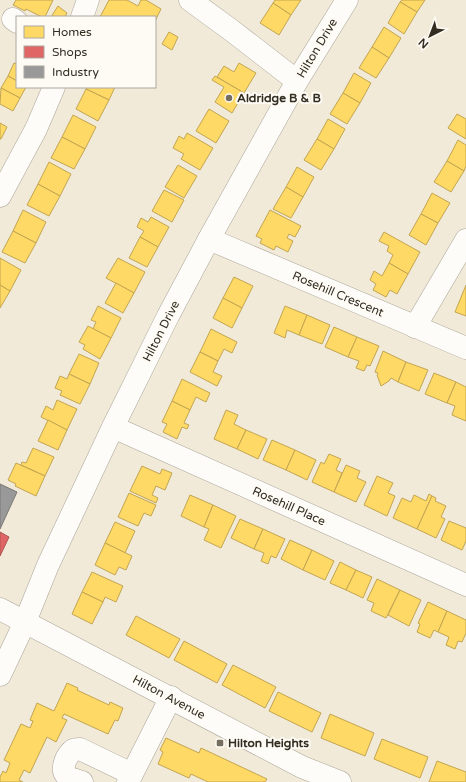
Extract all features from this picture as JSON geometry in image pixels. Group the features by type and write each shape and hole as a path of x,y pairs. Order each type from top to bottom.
{"street":[{"path":"82,16 88,0"},
{"path":"190,0 297,81"},
{"name":"Hilton Drive","path":"0,675 25,622 48,565 113,427 168,316 297,81 347,0"},
{"path":"0,196 36,129 54,88"},
{"name":"Rosehill Crescent","path":"209,240 466,348"},
{"path":"415,327 466,240"},
{"name":"Rosehill Place","path":"113,427 466,584"},
{"name":"Hilton Avenue","path":"0,609 170,697 299,774 340,782"},
{"path":"82,782 67,776 64,772 63,766 70,752 74,749 80,749 130,778 170,697"},
{"path":"86,782 92,779 101,760"}],"building: Homes":[{"path":"16,0 53,0 45,16 40,16 26,9 25,11 13,5"},
{"path":"109,0 127,0 138,6 141,0 146,0 161,9 156,19 156,16 101,16"},
{"path":"275,0 301,0 291,15 273,3"},
{"path":"402,0 425,0 417,12 400,2"},
{"path":"400,2 417,12 404,34 388,23"},
{"path":"273,3 291,15 279,35 260,23"},
{"path":"58,6 67,13 66,16 52,16"},
{"path":"384,27 401,38 389,58 372,47"},
{"path":"169,32 178,37 172,50 162,44"},
{"path":"372,47 389,58 376,78 359,68"},
{"path":"14,63 16,64 16,80 8,76"},
{"path":"239,63 256,73 244,93 217,77 224,66 234,72"},
{"path":"354,73 371,83 360,103 343,93"},
{"path":"8,76 16,80 16,88 25,88 20,98 1,88"},
{"name":"Aldridge B & B","path":"215,76 244,93 232,113 215,102 224,87 212,80"},
{"path":"1,88 20,98 13,111 0,104"},
{"path":"86,88 115,88 109,100"},
{"path":"86,89 109,100 98,121 76,109"},
{"path":"343,93 360,103 347,124 330,114"},
{"path":"209,109 229,121 216,143 196,131"},
{"path":"457,114 466,119 466,139 448,128"},
{"path":"73,115 96,127 85,149 62,137"},
{"path":"328,119 345,129 334,149 317,139"},
{"path":"0,123 7,127 1,139 0,139"},
{"path":"187,133 213,148 200,170 181,159 184,154 173,148 179,136 184,139"},
{"path":"62,137 85,149 74,169 51,158"},
{"path":"317,139 334,149 321,170 304,160"},
{"path":"458,140 466,145 466,166 464,171 447,161"},
{"path":"447,161 464,171 451,192 434,182"},
{"path":"49,162 71,174 60,196 38,184"},
{"path":"178,165 197,176 184,198 165,187"},
{"path":"297,167 314,177 303,197 286,187"},
{"path":"38,184 60,196 49,216 27,205"},
{"path":"286,187 303,197 291,218 273,209"},
{"path":"164,190 184,200 172,222 152,211"},
{"path":"432,193 450,203 438,223 421,214"},
{"path":"23,210 46,222 36,243 13,231"},
{"path":"270,210 301,226 295,237 289,234 287,238 293,241 288,252 276,246 274,250 260,243 262,239 256,236"},
{"path":"421,214 438,223 426,245 409,235"},
{"path":"151,217 169,227 158,247 140,237 144,231 137,227 141,218 148,222"},
{"path":"13,231 36,243 25,263 2,252"},
{"path":"384,232 420,252 408,274 389,263 393,255 387,251 389,246 379,241"},
{"path":"140,237 158,247 147,267 129,258"},
{"path":"0,258 21,270 10,291 0,285"},
{"path":"118,258 145,272 134,293 106,278"},
{"path":"389,263 408,274 397,294 390,290 386,297 373,290 376,284 370,280 374,271 382,276"},
{"path":"234,277 253,286 242,308 223,298"},
{"path":"116,283 134,293 123,313 105,303"},
{"path":"0,285 10,291 0,308"},
{"path":"466,285 466,316 455,312"},
{"path":"223,298 242,308 232,328 213,318"},
{"path":"98,306 121,318 111,338 93,329 96,322 91,320"},
{"path":"285,306 307,315 299,335 287,330 285,338 274,333"},
{"path":"307,315 330,325 322,344 299,335"},
{"path":"88,326 111,338 100,359 83,349 85,345 79,342"},
{"path":"334,327 357,337 348,357 325,347"},
{"path":"211,329 237,342 232,353 224,349 218,361 200,352"},
{"path":"357,337 379,346 370,366 367,365 364,371 356,368 359,361 348,357"},
{"path":"383,351 406,362 398,382 391,378 381,386 377,375 378,373 375,372"},
{"path":"200,352 218,361 213,372 222,376 217,386 190,372"},
{"path":"79,354 99,363 90,384 69,374"},
{"path":"406,362 428,370 419,391 398,382"},
{"path":"434,373 456,382 447,403 425,394"},
{"path":"69,374 90,384 80,404 60,395 62,391 55,388 60,376 67,379"},
{"path":"182,379 210,393 206,402 196,397 190,410 172,401"},
{"path":"456,382 466,387 466,421 452,415 455,406 447,403"},
{"path":"57,400 77,409 67,430 41,417 46,406 53,410"},
{"path":"172,401 190,410 184,423 189,425 187,429 182,427 177,439 163,432 167,424 162,422"},
{"path":"226,410 238,415 234,424 246,430 237,449 214,439"},
{"path":"48,420 67,430 58,450 38,441"},
{"path":"246,430 267,439 258,459 237,449"},
{"path":"272,440 295,450 286,470 263,460"},
{"path":"33,448 54,457 45,476 21,465 22,462 26,463"},
{"path":"295,450 316,460 307,480 286,470"},
{"path":"329,454 341,459 336,470 342,473 334,492 312,482 321,462 324,464"},
{"path":"16,463 45,476 36,496 15,486 16,484 8,480"},
{"path":"346,465 360,471 357,478 366,482 356,502 334,492"},
{"path":"142,466 160,474 162,469 172,473 165,490 156,486 152,495 158,498 156,503 130,491"},
{"path":"377,476 393,483 388,493 395,496 387,516 364,505"},
{"path":"129,493 156,505 151,516 144,513 138,526 118,517"},
{"path":"429,494 432,496 417,529 393,518 402,498 411,502 414,495 426,501"},
{"path":"190,495 213,505 204,527 181,516"},
{"path":"432,496 436,498 435,501 446,506 441,517 445,519 436,538 417,529"},
{"path":"213,505 236,516 221,548 204,540 209,529 204,527"},
{"path":"240,519 263,529 254,549 231,538"},
{"path":"449,521 466,528 466,541 462,550 441,540"},
{"path":"115,522 135,531 125,553 105,543"},
{"path":"263,529 285,539 276,558 271,556 268,564 261,561 264,553 254,549"},
{"path":"290,540 312,550 303,570 281,559"},
{"path":"105,543 132,556 126,570 119,567 115,575 95,565"},
{"path":"312,550 334,561 325,580 303,570"},
{"path":"340,562 356,570 346,590 330,583"},
{"path":"356,570 372,577 363,598 346,590"},
{"path":"92,572 123,586 116,602 105,597 103,602 82,592"},
{"path":"377,579 400,590 386,618 371,611 374,603 367,600"},
{"path":"400,590 421,600 409,626 388,615"},
{"path":"82,592 103,602 92,624 72,614"},
{"path":"428,602 447,611 438,632 434,630 430,638 417,632 420,624 418,623"},
{"path":"447,611 466,620 466,633 462,642 458,641 455,649 446,645 449,637 438,632"},
{"path":"136,616 180,639 169,658 126,635"},
{"path":"184,641 227,664 217,683 174,660"},
{"path":"233,665 276,687 265,708 222,685"},
{"path":"67,683 78,688 77,690 109,705 110,702 123,708 118,721 115,720 108,734 64,714 62,718 67,720 56,742 47,737 30,773 24,770 19,780 23,782 0,782 0,777 3,771 6,773 10,763 4,760 21,724 30,728 33,721 30,720 37,703 54,711"},
{"path":"278,692 321,713 312,732 269,711"},
{"path":"330,714 374,733 365,756 321,738"},
{"path":"166,738 199,753 201,748 267,779 265,782 208,782 191,774 189,778 158,764 163,752 160,750"},
{"path":"382,739 428,757 420,778 374,759"},
{"path":"437,761 466,772 466,782 429,782"}],"building: Shops":[{"path":"0,532 9,537 0,556"}],"building: Industry":[{"path":"0,484 17,492 0,529"}],"place":[{"name":"Aldridge B & B","path":"229,98"},
{"name":"Hilton Heights","path":"220,743"}]}
